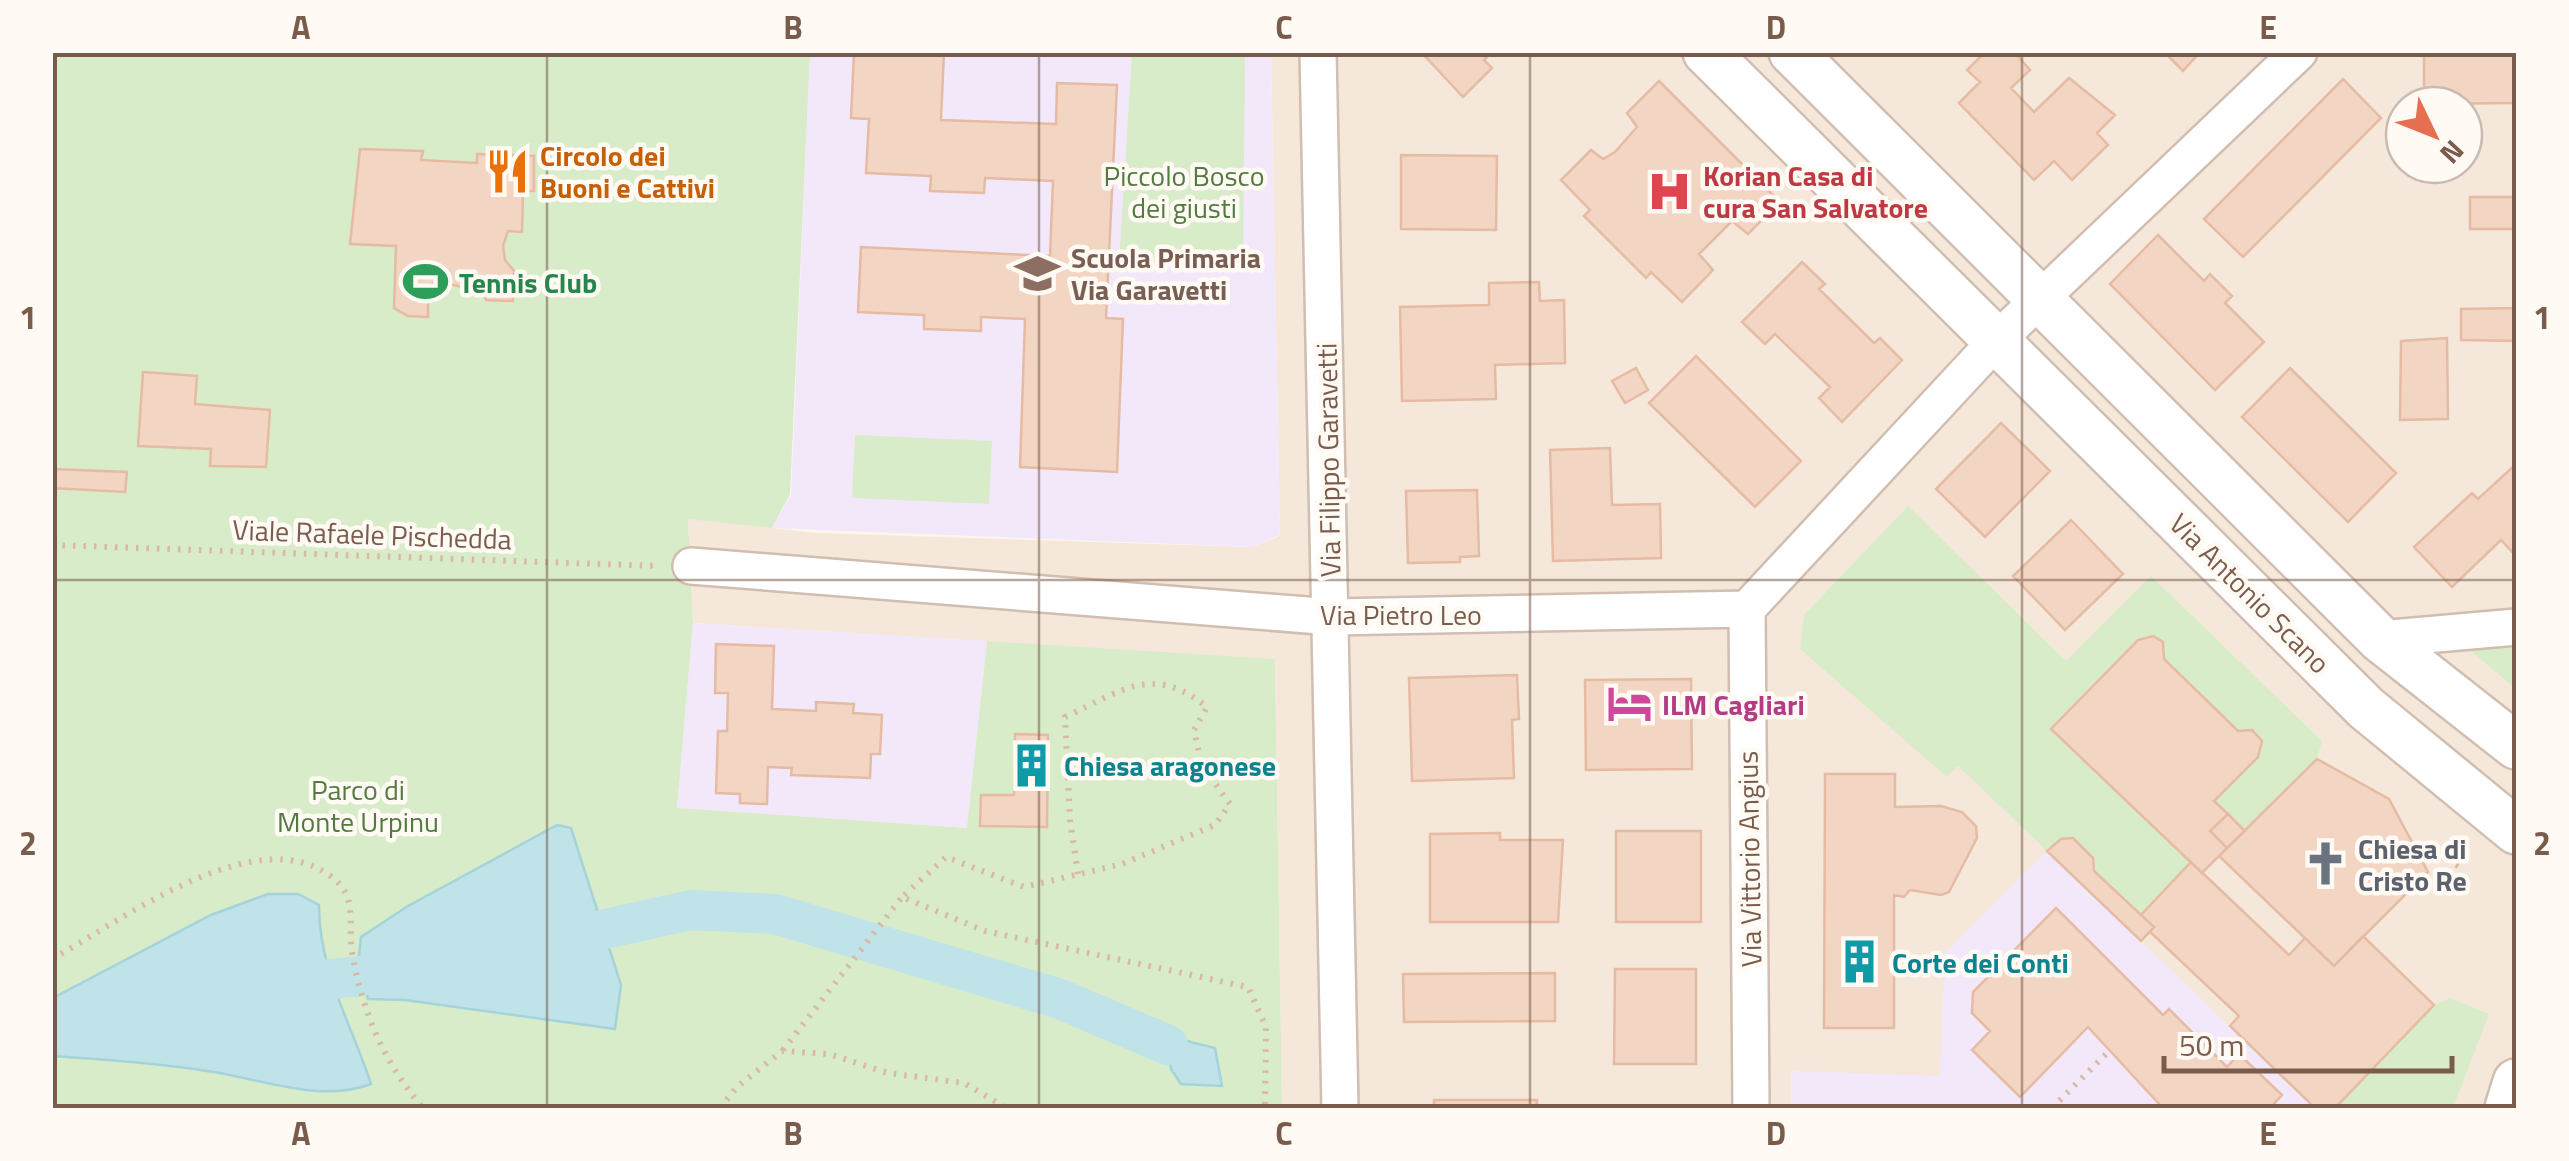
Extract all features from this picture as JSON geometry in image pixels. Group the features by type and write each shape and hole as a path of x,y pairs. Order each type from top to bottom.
{"street":[{"name":"Via Filippo Garavetti","path":"1318,52 1340,1108"},
{"name":"Via Antonio Scano","path":"1706,52 2366,708 2516,831"},
{"path":"1792,52 2380,640 2516,746"},
{"path":"1747,609 1997,340 2300,52"},
{"name":"Via Pietro Leo","path":"690,566 1332,617 1747,609"},
{"name":"Via Vittorio Angius","path":"1747,609 1751,1108"},
{"path":"2380,640 2516,627"},
{"path":"2508,1108 2516,1082"}],"path":[{"name":"Viale Rafaele Pischedda","path":"52,545 690,566"},
{"path":"720,1108 737,1087 782,1051 902,897 946,857 1024,887 1122,864 1215,825 1230,804 1202,766 1194,730 1207,707 1184,688 1144,681 1066,717 1070,820 1078,874"},
{"path":"2438,854 2465,870"},
{"path":"52,958 190,882 256,859 310,864 347,894 352,950 364,1006 396,1077 423,1108"},
{"path":"902,897 985,931 1248,986 1266,1027 1265,1108"},
{"path":"2052,1108 2110,1049"},
{"path":"782,1051 829,1054 888,1073 964,1083 1006,1108"}],"shaded area":[{"name":"Scuola Primaria Via Garavetti","path":"810,53 1271,53 1280,535 1252,547 772,528 791,494"},
{"path":"1271,53 2516,53 2516,1108 1282,1108 1275,660 693,623 688,518 816,533 1252,547 1280,536"},
{"path":"693,623 987,641 968,828 677,809"},
{"path":"2047,851 2315,1108 1791,1108 1791,1071 1940,1076 1945,953"}],"green space":[{"name":"Parco di Monte Urpinu","path":"52,53 810,53 790,494 772,528 688,519 693,623 677,808 967,828 987,641 1275,659 1282,1108 53,1108"},
{"name":"Piccolo Bosco dei giusti","path":"1132,53 1245,54 1243,265 1119,262"},
{"path":"855,435 992,441 989,504 852,498"},
{"path":"1908,506 2066,661 2151,576 2322,741 2317,759 2245,831 2214,801 2261,753 2259,736 2252,730 2238,731 2164,659 2163,642 2146,636 2138,640 2051,729 2191,862 2141,915 2094,871 2093,857 2073,838 2061,839 2047,851 1958,766 1947,777 1800,649 1804,615"},
{"path":"2516,638 2516,689 2457,639"},
{"path":"2450,998 2489,1014 2453,1108 2335,1108 2434,1005"}],"water":[{"path":"557,825 571,828 621,985 615,1029 405,1000 368,999 358,965 361,937 408,906"},
{"path":"268,894 298,894 319,905 330,975 371,1084 313,1091 193,1069 53,1056 53,998 211,915"},
{"path":"1167,1036 1215,1048 1222,1086 1181,1084 1171,1069"}],"building":[{"path":"854,52 944,52 941,120 1056,124 1057,83 1117,85 1106,318 1123,319 1117,472 1020,467 1025,319 981,317 981,331 924,329 924,315 858,312 861,247 1050,256 1053,181 985,178 984,193 930,191 931,176 866,173 869,119 851,118"},
{"path":"1421,52 1492,52 1484,60 1492,68 1463,97"},
{"path":"1985,52 2014,52 2030,70 2011,88 2034,112 2069,78 2115,115 2097,133 2108,145 2072,180 2054,161 2034,180 1959,103 1980,82 1967,70"},
{"path":"2164,52 2200,52 2183,71"},
{"path":"2424,52 2516,52 2516,103 2484,103 2484,85 2424,85"},
{"path":"2343,79 2381,118 2243,257 2204,219"},
{"name":"Korian Casa di cura San Salvatore","path":"1659,81 1780,202 1748,234 1732,221 1699,254 1713,270 1682,302 1651,272 1646,278 1584,216 1590,210 1561,180 1591,150 1603,159 1615,152 1637,127 1627,113"},
{"path":"360,149 423,151 421,160 477,163 477,154 534,156 534,191 523,191 522,232 508,231 503,246 505,260 514,271 513,301 486,300 484,292 436,281 428,287 428,317 408,316 394,308 396,246 350,244"},
{"path":"1401,155 1497,156 1496,230 1401,229"},
{"path":"2470,197 2516,197 2516,229 2470,229"},
{"path":"2158,235 2204,281 2210,274 2232,296 2225,303 2264,342 2215,390 2110,284"},
{"path":"1802,262 1825,284 1819,289 1874,343 1880,338 1902,360 1842,422 1819,398 1830,387 1775,334 1765,344 1742,322"},
{"path":"1539,282 1540,301 1564,300 1565,363 1495,365 1496,399 1402,401 1400,307 1489,305 1489,283"},
{"path":"2516,308 2516,341 2461,340 2461,309"},
{"path":"2447,338 2448,419 2400,420 2401,341"},
{"path":"1696,356 1801,461 1755,507 1649,403"},
{"path":"1636,368 1648,390 1625,403 1612,381"},
{"path":"2290,368 2396,473 2348,522 2242,417"},
{"path":"143,372 197,376 195,404 270,410 266,467 210,466 211,449 138,446"},
{"path":"2001,423 2050,471 1985,537 1936,489"},
{"path":"2516,447 2516,556 2501,540 2452,587 2414,547 2472,493 2478,499 2515,465"},
{"path":"1610,448 1612,505 1660,504 1661,558 1553,561 1550,450"},
{"path":"52,469 127,472 125,492 52,488"},
{"path":"1477,490 1479,556 1460,557 1460,562 1408,563 1406,491"},
{"path":"2071,520 2123,574 2065,630 2013,576"},
{"path":"2153,636 2163,642 2164,659 2238,731 2252,730 2262,741 2258,757 2214,801 2228,814 2210,831 2227,848 2202,873 2051,729 2138,640"},
{"path":"716,644 774,646 772,709 816,711 816,702 854,704 853,713 882,715 880,754 871,754 870,778 791,775 792,768 768,767 767,804 740,803 740,794 716,793 718,731 727,731 728,693 715,693"},
{"path":"1517,675 1519,719 1512,720 1514,778 1412,781 1409,678"},
{"path":"1691,679 1692,769 1586,770 1585,680"},
{"name":"Chiesa aragonese","path":"1015,734 1048,735 1047,827 980,826 981,795 1014,795"},
{"name":"Chiesa di Cristo Re","path":"2317,759 2389,799 2428,872 2334,966 2219,856"},
{"name":"Corte dei Conti","path":"1825,774 1895,774 1895,807 1941,806 1962,812 1976,826 1977,838 1949,892 1941,895 1910,890 1904,897 1894,895 1894,1028 1824,1028"},
{"path":"2228,814 2245,831 2227,848 2210,831"},
{"path":"1616,831 1701,831 1701,922 1616,922"},
{"path":"1500,833 1500,840 1563,840 1558,922 1430,922 1430,834"},
{"path":"2073,838 2093,858 2094,871 2154,927 2141,941 2047,851 2061,839"},
{"path":"2191,862 2289,955 2305,938 2334,966 2363,936 2434,1005 2335,1108 2315,1108 2230,1026 2239,1016 2150,932 2154,927 2141,915"},
{"path":"2056,908 2163,1015 2169,1009 2227,1067 2239,1054 2282,1095 2270,1108 2156,1108 2160,1105 2088,1027 2020,1097 1972,1050 1990,1031 1972,1013 1973,992"},
{"path":"1615,969 1696,969 1696,1064 1614,1064"},
{"path":"1555,973 1555,1021 1404,1022 1403,974"},
{"path":"1434,1100 1537,1100 1537,1108 1415,1108 1434,1105"},
{"path":"1618,1106 1698,1108 1618,1108"}],"waterway":[{"path":"605,929 691,910 775,914 1060,999 1168,1045"},
{"path":"330,979 361,976"}],"place":[{"name":"Circolo dei Buoni e Cattivi","path":"507,171"},
{"name":"Korian Casa di cura San Salvatore","path":"1670,191"},
{"name":"Scuola Primaria Via Garavetti","path":"1038,273"},
{"name":"Tennis Club","path":"426,282"},
{"name":"ILM Cagliari","path":"1629,704"},
{"name":"Chiesa aragonese","path":"1031,765"},
{"name":"Chiesa di Cristo Re","path":"2325,864"},
{"name":"Corte dei Conti","path":"1859,962"}]}
